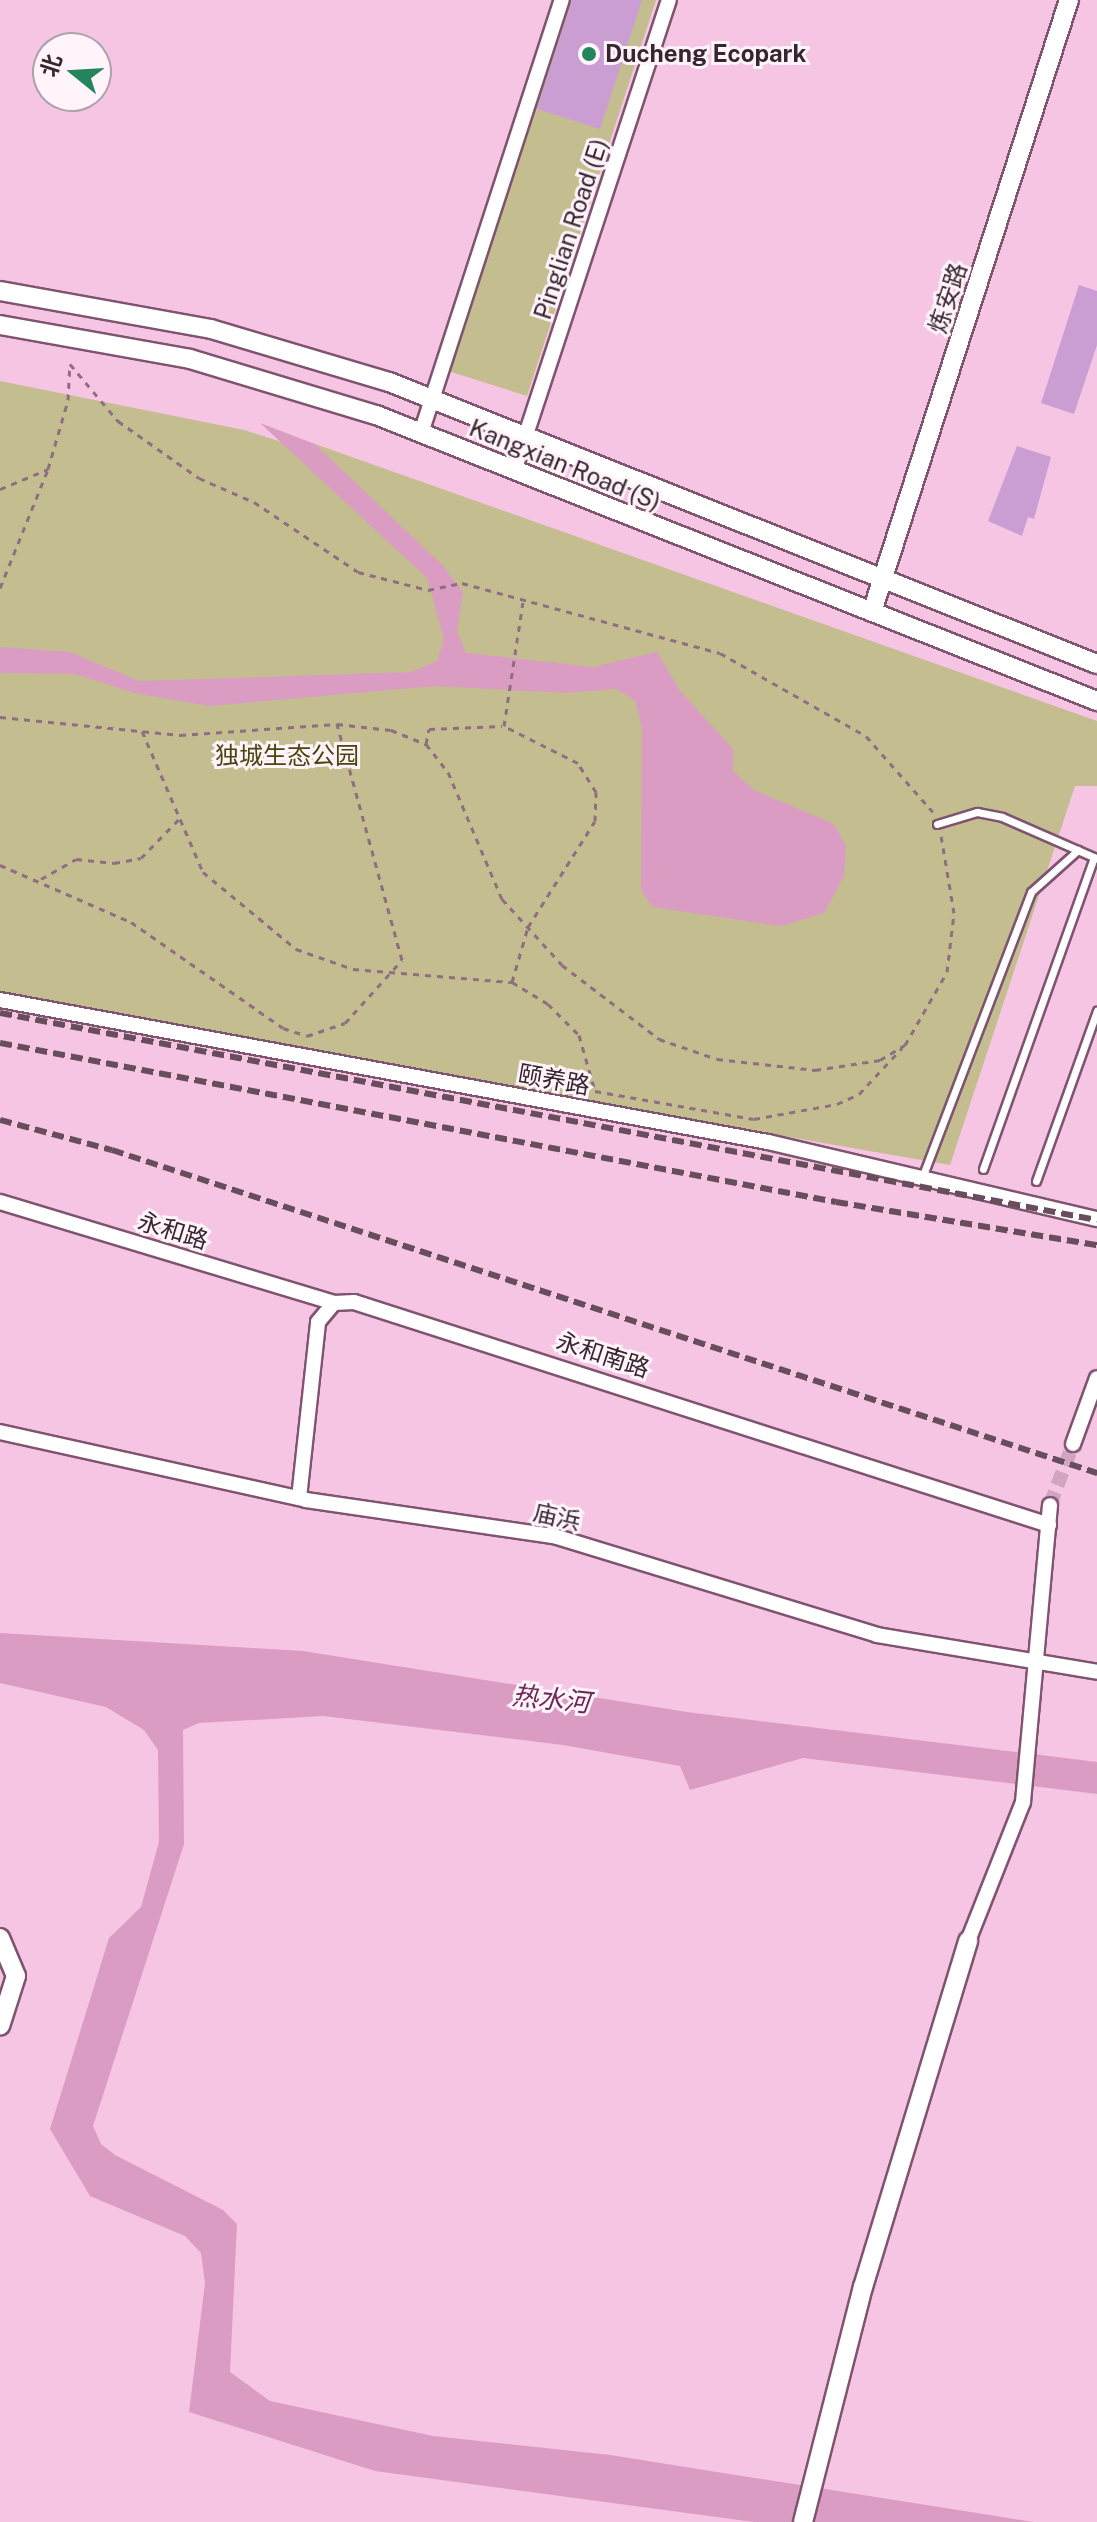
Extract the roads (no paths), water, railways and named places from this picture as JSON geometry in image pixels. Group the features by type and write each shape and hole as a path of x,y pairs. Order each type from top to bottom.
{"street":[{"path":"421,433 562,0"},
{"name":"Pinglian Road (E)","path":"514,471 669,0"},
{"name":"炼安路","path":"872,612 1069,0"},
{"name":"Kangxian Road (S)","path":"0,291 211,329 432,399 1097,664"},
{"name":"Kangxian Road (S)","path":"0,325 190,359 421,433 1097,701"},
{"name":"颐养路","path":"0,1000 923,1175 1097,1219"},
{"name":"永和路","path":"0,1202 334,1303"},
{"name":"永和南路","path":"334,1303 354,1302 459,1332 1049,1525"},
{"path":"299,1498 318,1322 334,1303"},
{"path":"1073,1444 1097,1378"},
{"name":"庙浜","path":"0,1432 299,1498 554,1536 877,1635 1037,1658 1097,1672"},
{"path":"803,2522 863,2287 968,1941 1023,1802 1050,1505"},
{"path":"0,1938 16,1976 0,2026"}],"lane":[{"path":"937,824 977,812 1095,858 983,1169"},
{"path":"923,1175 1031,892 1078,850"},
{"path":"1036,1181 1097,1011"}],"water":[{"path":"260,423 315,444 442,565 463,592 457,631 466,653 593,667 657,652 680,691 733,749 733,771 754,790 834,824 846,846 844,876 824,913 781,926 652,907 641,889 642,728 635,700 616,689 564,693 435,686 210,706 134,693 76,674 0,673 0,647 70,652 139,681 411,672 437,661 444,639 427,578"},
{"name":"热水河","path":"0,1633 303,1651 687,1712 1097,1762 1097,1794 803,1758 690,1790 680,1766 563,1745 323,1716 199,1723 183,1730 184,1844 93,2126 101,2144 115,2155 223,2210 237,2224 230,2372 270,2401 433,2436 610,2455 1033,2522 754,2522 375,2471 189,2412 205,2283 201,2253 185,2236 90,2196 50,2129 109,1938 141,1907 159,1842 158,1750 144,1730 106,1707 0,1683"}],"tunnel":[{"path":"1050,1505 1073,1444"}],"railway":[{"path":"0,1013 1097,1220"},
{"path":"0,1043 836,1202 1097,1245"},
{"path":"0,1120 112,1150 1097,1473"}],"place":[{"name":"Ducheng Ecopark","path":"589,54"}],"park label":[{"name":"独城生态公园","path":"287,756"}]}
